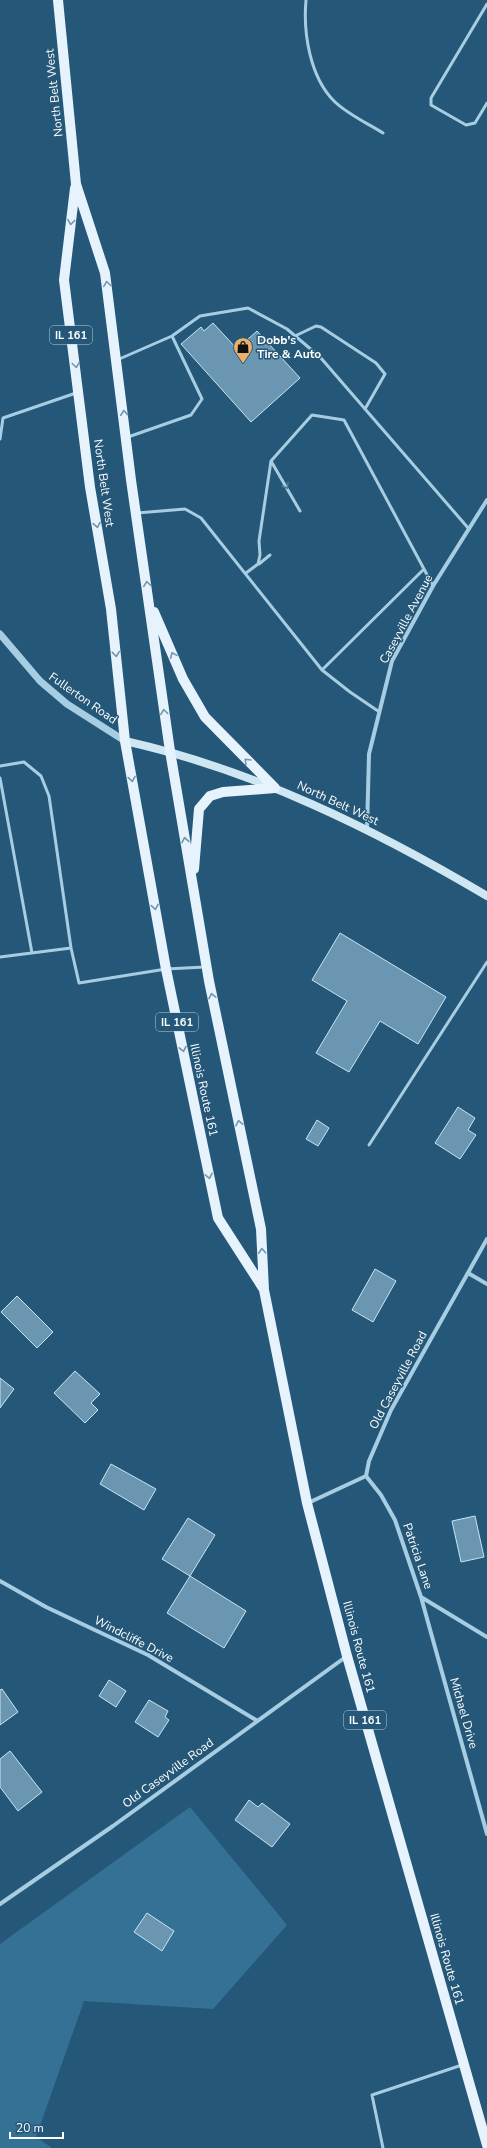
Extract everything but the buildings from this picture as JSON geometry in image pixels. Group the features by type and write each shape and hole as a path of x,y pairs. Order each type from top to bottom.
{"main road":[{"name":"North Belt West","path":"58,0 76,184 105,273 136,513 170,751"},
{"name":"North Belt West","path":"76,184 64,280 90,487 111,609 126,741 170,751 256,780 366,830 487,896"},
{"path":"149,601 183,679 205,717 274,788"},
{"name":"Illinois Route 161","path":"126,741 166,969 218,1218 264,1290"},
{"name":"Illinois Route 161","path":"170,751 207,967 261,1229 264,1290 307,1503 347,1656 487,2145"},
{"path":"193,885 199,809 210,796 222,792 274,788"}],"street":[{"name":"Caseyville Avenue","path":"366,830 369,754 378,711 392,661 433,586 470,530 487,500"},
{"name":"Fullerton Road","path":"0,634 40,681 67,704 126,741"},
{"name":"Old Caseyville Road","path":"366,1476 369,1461 391,1410 487,1239"},
{"path":"468,1273 487,1284"},
{"path":"307,1503 366,1476"},
{"name":"Patricia Lane","path":"366,1476 381,1495 395,1520 421,1597 487,1637"},
{"name":"Windcliffe Drive","path":"0,1581 46,1607 148,1655 256,1720"},
{"name":"Michael Drive","path":"421,1597 487,1834"},
{"name":"Old Caseyville Road","path":"0,1904 112,1826 256,1720 347,1656"}],"lane":[{"path":"306,0 305,30 318,78 335,102 383,133"},
{"path":"487,4 430,98 431,105 466,125 475,123 487,103"},
{"path":"117,360 172,336 200,316 248,308 287,329 320,357 470,530"},
{"path":"295,336 316,326 321,327 376,363 385,374 364,409"},
{"path":"127,438 191,415 202,399 172,336"},
{"path":"0,439 3,418 79,392"},
{"path":"258,564 259,541 271,461 312,415 344,420 433,586"},
{"path":"271,461 300,511"},
{"path":"136,513 185,509 200,518 246,573 322,670 350,692 378,711"},
{"path":"246,573 270,555"},
{"path":"322,670 424,568"},
{"path":"0,766 24,762 41,776 50,796 71,948 79,983 166,969 207,967"},
{"path":"0,778 32,952"},
{"path":"0,956 71,948"},
{"path":"369,1144 487,962"},
{"path":"383,2148 372,2095 464,2065"}],"shaded area":[{"path":"190,1807 287,1925 213,2009 84,2001 36,2137 52,2148 0,2148 0,1944"}],"place":[{"name":"Dobb's Tire & Auto","path":"243,364"}]}
